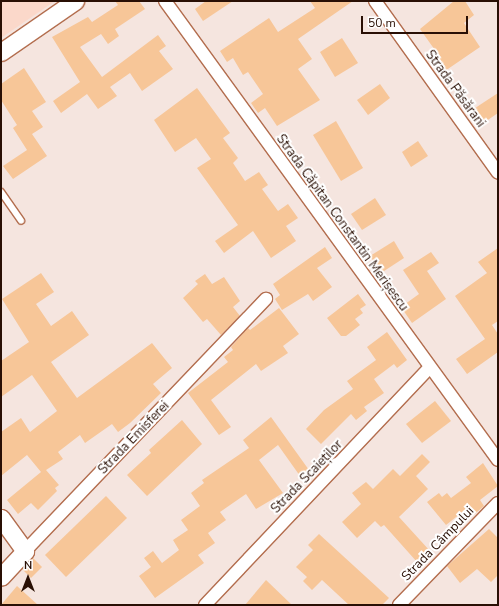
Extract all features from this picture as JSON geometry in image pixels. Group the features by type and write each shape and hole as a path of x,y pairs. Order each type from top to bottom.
{"street":[{"path":"1,52 74,1"},
{"name":"Strada Căpitan Constantin Merișescu","path":"165,1 429,368 498,460"},
{"name":"Strada Păsărani","path":"375,1 498,173"},
{"name":"Strada Emisferei","path":"1,577 266,299"},
{"name":"Strada Scaieților","path":"205,605 429,368"},
{"name":"Strada Câmpului","path":"399,605 498,503"},
{"path":"1,518 25,552"}],"lane":[{"path":"1,192 21,221"}],"shaded area":[{"path":"1,1 55,1 1,38"}],"building":[{"path":"115,1 139,1 145,9 115,29 119,36 108,44 101,34 80,47 102,77 158,35 166,46 159,51 173,69 142,91 130,73 110,87 117,96 98,109 87,94 61,113 53,101 80,82 52,37 88,17 92,22 118,5"},
{"path":"206,1 233,1 203,21 195,9"},
{"path":"310,1 353,1 298,39 312,59 298,69 320,100 277,126 265,108 258,113 251,103 263,94 248,72 243,75 233,58 227,62 220,51 269,18 278,32 315,8"},
{"path":"454,1 465,1 474,15 464,23 480,47 442,73 431,57 437,53 420,29"},
{"path":"342,38 358,63 335,77 320,52"},
{"path":"24,68 46,102 32,111 43,127 32,134 47,156 13,179 3,166 27,150 13,128 17,125 1,100 1,84"},
{"path":"380,84 390,98 368,115 357,100"},
{"path":"197,88 230,133 223,138 238,158 233,163 245,181 259,172 268,185 262,189 278,211 288,204 298,218 286,226 296,241 271,258 253,231 224,253 215,241 238,225 197,168 211,159 196,138 175,152 154,120"},
{"path":"498,93 498,113 479,126 469,112"},
{"path":"336,121 363,168 341,181 313,135"},
{"path":"418,141 428,156 411,167 402,152"},
{"path":"375,198 386,215 362,230 351,214"},
{"path":"394,241 404,258 381,273 370,256"},
{"path":"325,247 332,258 317,268 332,287 313,301 308,294 282,310 275,299 280,295 273,284"},
{"path":"498,248 498,321 492,325 498,334 498,352 467,374 456,359 485,339 455,296 487,273 478,262"},
{"path":"431,252 439,263 427,271 446,299 412,323 401,307 419,294 403,270"},
{"path":"41,273 54,292 36,304 51,326 72,311 89,335 51,362 77,398 152,343 172,368 153,384 161,393 130,423 118,432 112,424 85,443 80,435 58,452 63,459 46,470 59,485 55,488 57,491 38,510 31,503 18,514 7,500 41,472 27,455 1,476 1,432 21,418 30,432 57,411 32,375 1,397 1,361 29,342 2,299"},
{"path":"205,274 212,284 224,277 240,301 233,307 240,316 221,335 207,319 203,322 183,298 198,284 195,281"},
{"path":"358,294 366,305 360,309 363,313 355,319 360,325 346,336 341,336 327,318"},
{"path":"279,308 299,334 283,346 288,353 261,371 256,364 211,400 231,427 219,435 188,393 228,362 224,357 233,350 231,347 248,328 250,330"},
{"path":"387,332 407,360 397,368 394,364 374,379 384,393 364,407 367,411 356,420 351,414 321,444 306,429 324,410 353,389 347,381 376,360 367,347"},
{"path":"435,401 451,421 422,443 406,424"},
{"path":"271,417 314,477 305,483 278,445 259,460 283,493 256,509 246,494 220,512 226,520 208,533 215,543 198,555 204,563 155,598 139,576 151,567 144,558 153,551 162,563 179,550 173,540 188,530 181,520 200,506 191,493 204,483 202,480 249,448 243,440"},
{"path":"182,420 202,444 147,496 127,475 151,453 149,450"},
{"path":"422,454 430,462 416,476 428,489 399,517 430,551 417,562 384,525 381,527 375,521 357,538 342,522 361,504 352,493 366,482 373,489 393,469 400,476"},
{"path":"483,463 498,486 480,500 484,506 470,518 465,510 446,525 427,502 439,493 442,497 447,493 451,498 471,483 466,477"},
{"path":"106,496 127,518 66,577 45,555"},
{"path":"489,529 498,538 498,575 491,582 477,569 460,583 447,566"},
{"path":"319,534 389,598 382,605 349,605 322,580 312,590 303,581 307,577 296,567 313,550 308,545"},
{"path":"33,558 42,567 31,578 22,569"},
{"path":"266,580 292,605 245,605"},
{"path":"17,586 38,605 1,605"}]}
